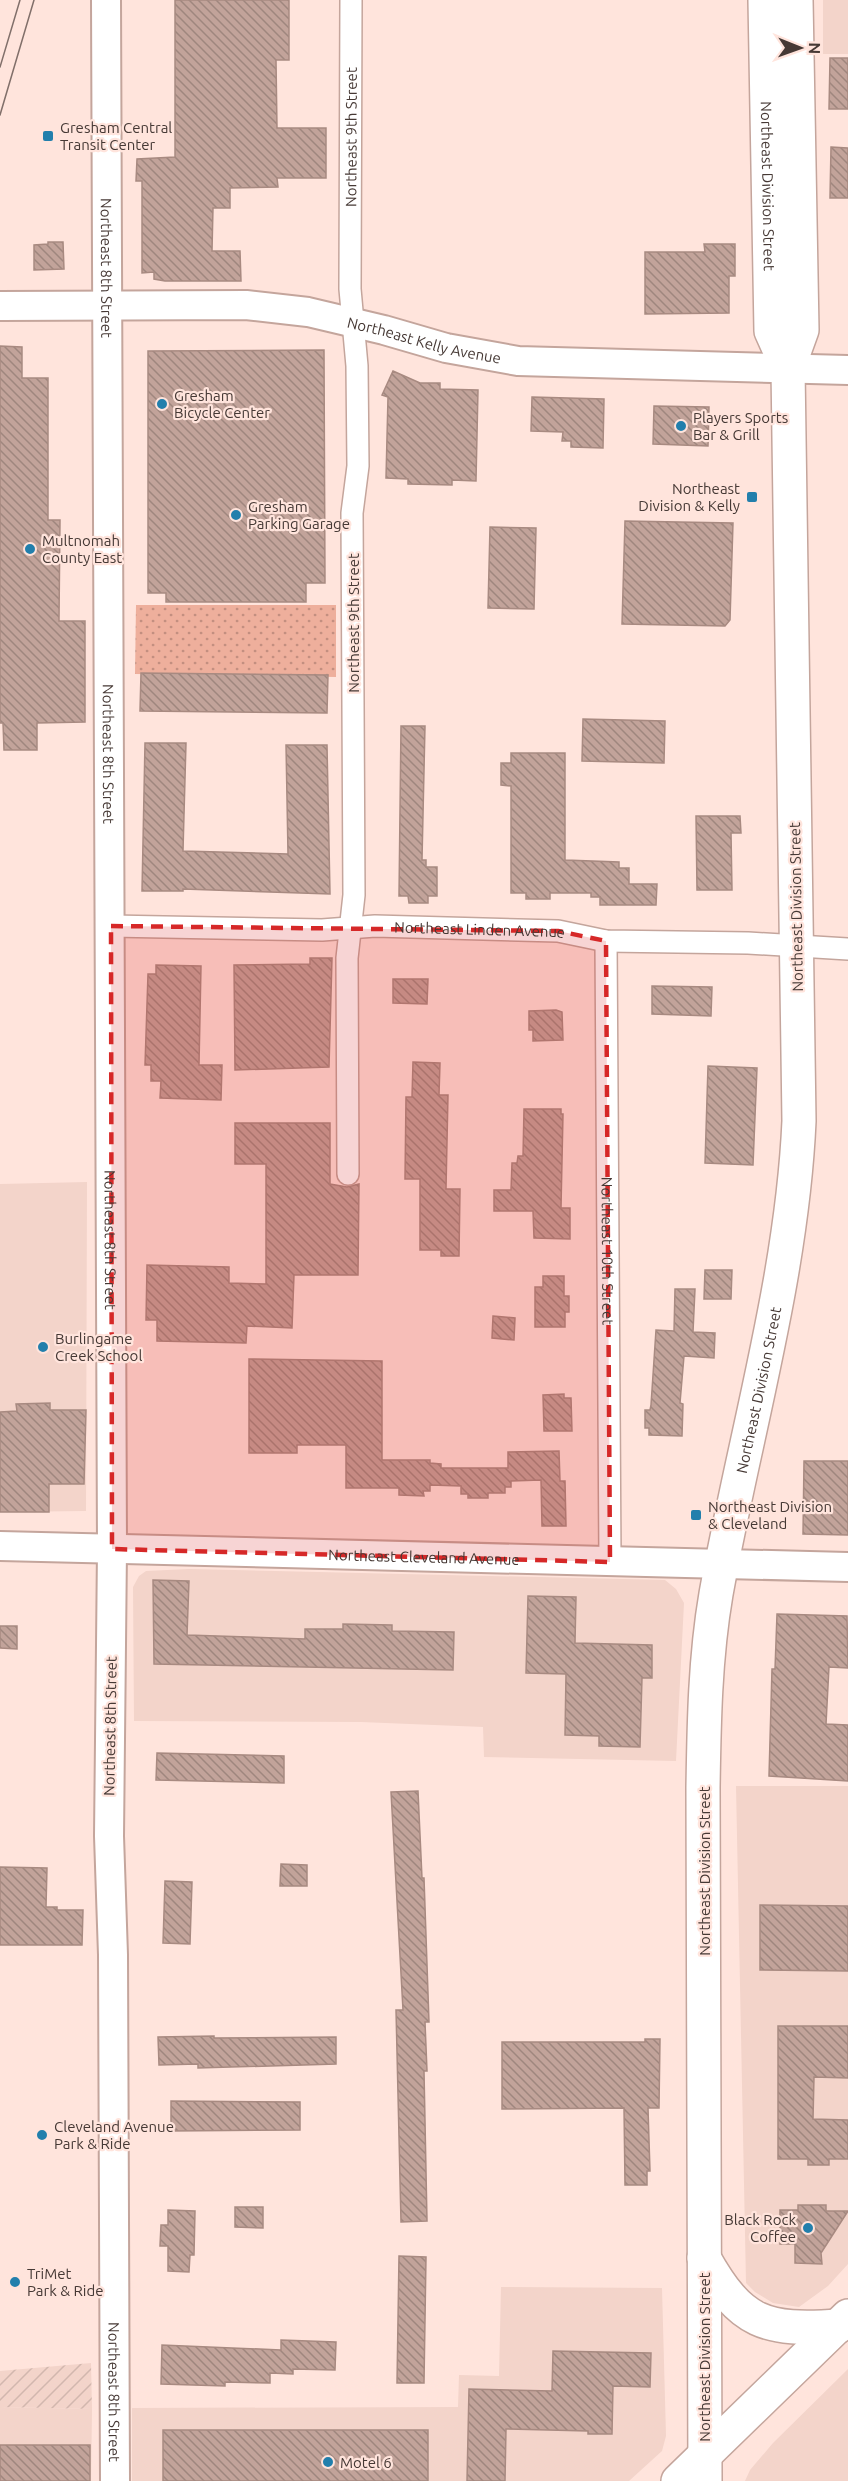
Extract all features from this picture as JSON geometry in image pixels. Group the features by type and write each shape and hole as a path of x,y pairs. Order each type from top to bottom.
{"main road":[{"name":"Northeast Division Street","path":"765,0 771,331 788,369"},
{"name":"Northeast Division Street","path":"705,2468 704,1719 710,1636 722,1564 787,1238 794,1189 799,1121 788,369 802,330 796,0"},
{"path":"704,2258 729,2298 742,2311 757,2319 794,2328 843,2321"},
{"path":"678,2481 705,2468 843,2321"}],"street":[{"name":"Northeast 8th Street","path":"106,0 111,926 112,1549 109,1836 113,1955 115,2481"},
{"name":"Northeast 9th Street","path":"348,1174 347,958 354,895 352,513 358,466 357,366 350,289 351,0"},
{"name":"Northeast Kelly Avenue","path":"0,306 255,306 308,312 354,322 446,348 518,361 848,370"},
{"name":"Northeast Linden Avenue","path":"111,926 322,930 375,926 558,931 606,942 848,949"},
{"name":"Northeast 10th Street","path":"606,942 610,1562"},
{"name":"Northeast Cleveland Avenue","path":"0,1546 848,1567"}],"highlighted area":[{"path":"111,926 558,931 606,941 610,1562 112,1549"}],"shaded area":[{"path":"823,0 848,0 848,54 823,54"},
{"path":"136,605 336,605 336,677 135,674"},
{"name":"Burlingame Creek School","path":"87,1182 86,1511 0,1512 0,1184"},
{"path":"189,1569 665,1580 676,1589 684,1603 676,1761 484,1757 483,1727 361,1722 134,1721 133,1587 139,1576 146,1571"},
{"path":"736,1786 848,1786 848,2264 828,2286 799,2307 773,2303 755,2292 746,2283"},
{"path":"501,2287 662,2288 666,2436 662,2451 629,2481 132,2481 132,2408 458,2407 459,2375 499,2376"},
{"path":"91,2363 92,2409 0,2407 0,2371"},
{"path":"848,2369 848,2481 745,2481 750,2470 773,2443"},
{"path":"0,2407 92,2409 91,2481 0,2481"}],"building":[{"path":"175,0 289,0 289,60 276,60 277,128 326,128 326,178 277,178 278,187 230,188 230,208 213,208 212,251 240,251 241,281 165,281 154,279 154,272 142,273 142,181 136,181 137,159 175,157"},
{"path":"830,58 848,58 848,109 829,109"},
{"path":"831,147 848,148 848,198 830,198"},
{"path":"48,242 63,242 64,269 34,270 34,245 48,244"},
{"path":"704,244 735,244 735,276 729,276 729,313 645,314 645,252 705,252"},
{"name":"Multnomah County East","path":"0,346 22,347 22,378 48,378 48,520 60,520 59,621 85,621 85,722 37,723 37,750 4,750 3,723 0,723"},
{"name":"Gresham Parking Garage","path":"324,350 325,583 306,583 306,602 166,602 166,593 148,593 148,351"},
{"path":"393,371 420,383 440,383 440,389 478,390 476,481 452,480 452,485 408,484 408,479 386,478 388,397 382,395"},
{"path":"532,397 604,399 603,448 571,447 571,441 562,441 563,432 531,431"},
{"name":"Players Sports Bar & Grill","path":"654,406 709,407 708,446 653,444"},
{"path":"625,521 733,523 730,620 725,626 622,624"},
{"path":"490,527 536,528 534,609 488,608"},
{"path":"141,673 328,675 327,713 140,711"},
{"path":"583,719 665,721 664,763 582,761"},
{"path":"401,726 425,726 422,860 426,860 426,867 437,867 437,896 428,896 428,903 409,903 408,896 399,896"},
{"path":"145,743 186,743 183,851 288,854 286,745 327,745 330,894 183,889 183,891 142,891"},
{"path":"511,753 565,753 565,860 619,862 619,868 629,868 629,884 657,884 656,905 600,905 600,897 591,897 591,893 550,893 550,899 526,899 526,893 511,893 511,786 501,785 501,763 511,763"},
{"path":"696,816 740,816 741,833 731,833 732,890 697,890"},
{"path":"310,958 332,958 329,1067 235,1070 234,965 310,964"},
{"path":"156,965 201,966 199,1065 222,1065 221,1100 160,1098 161,1081 151,1081 151,1065 145,1065 148,974 156,974"},
{"path":"393,979 428,979 427,1004 393,1003"},
{"path":"652,986 712,987 711,1016 652,1014"},
{"path":"556,1010 562,1012 563,1040 533,1041 533,1030 529,1030 529,1011"},
{"path":"413,1062 440,1063 439,1095 448,1095 446,1189 460,1189 459,1256 441,1256 441,1250 420,1250 420,1179 405,1179 406,1097 412,1097"},
{"path":"708,1066 757,1068 753,1165 705,1163"},
{"path":"524,1109 561,1109 561,1114 563,1114 561,1208 570,1208 570,1239 534,1238 533,1211 494,1211 494,1190 511,1190 512,1163 517,1163 518,1156 523,1156"},
{"path":"235,1123 330,1123 330,1184 347,1187 359,1184 358,1275 294,1275 292,1328 247,1326 246,1343 157,1341 157,1320 146,1320 147,1265 229,1267 229,1283 266,1284 266,1164 235,1164"},
{"path":"705,1270 732,1270 731,1299 704,1299"},
{"path":"543,1276 564,1276 564,1296 569,1296 569,1312 565,1312 565,1327 535,1327 535,1287 543,1287"},
{"path":"675,1289 695,1289 693,1332 715,1333 714,1358 684,1356 680,1403 683,1404 682,1436 649,1435 649,1428 645,1428 645,1410 650,1410 651,1405 656,1330 674,1331"},
{"path":"493,1316 515,1318 514,1340 492,1338"},
{"path":"249,1359 382,1361 382,1460 430,1460 430,1463 441,1464 441,1468 508,1468 508,1452 559,1451 560,1481 565,1481 566,1526 542,1526 541,1480 511,1481 511,1487 505,1487 505,1493 488,1493 488,1498 468,1498 468,1494 461,1494 461,1486 430,1485 430,1491 423,1491 424,1496 399,1495 399,1488 346,1488 346,1445 297,1445 297,1453 249,1453"},
{"path":"564,1394 564,1398 571,1398 572,1431 544,1431 543,1395"},
{"path":"50,1403 50,1410 86,1410 84,1484 49,1484 49,1512 0,1512 0,1412 17,1411 16,1404"},
{"path":"804,1461 848,1461 848,1535 803,1534"},
{"path":"153,1580 189,1581 187,1635 305,1639 305,1629 343,1629 343,1624 392,1625 392,1631 454,1632 453,1670 154,1664"},
{"path":"528,1596 576,1597 575,1643 652,1645 652,1678 642,1678 640,1747 599,1746 599,1736 565,1735 566,1674 526,1673"},
{"path":"777,1614 847,1616 848,1668 829,1667 826,1724 848,1725 848,1781 769,1776 772,1669 775,1669"},
{"path":"0,1626 17,1626 17,1649 0,1648"},
{"path":"157,1753 284,1756 284,1783 156,1780"},
{"path":"418,1791 422,1878 424,1878 429,2022 425,2022 427,2071 424,2071 427,2221 401,2222 396,2010 403,2010 391,1792"},
{"path":"281,1864 307,1865 307,1886 280,1886"},
{"path":"0,1867 47,1868 46,1907 57,1907 57,1910 83,1910 82,1945 0,1945"},
{"path":"165,1881 192,1882 190,1944 163,1943"},
{"path":"760,1905 848,1906 848,1971 760,1970"},
{"path":"778,2026 848,2026 848,2078 814,2077 813,2119 848,2120 848,2159 829,2159 829,2165 808,2165 808,2159 778,2159"},
{"path":"214,2036 214,2038 336,2037 336,2064 198,2068 198,2064 159,2065 158,2037"},
{"path":"645,2039 660,2039 659,2108 648,2108 650,2171 647,2171 647,2185 625,2185 624,2108 502,2109 502,2042 645,2042"},
{"path":"171,2101 300,2102 300,2130 171,2131"},
{"name":"Black Rock Coffee","path":"798,2205 826,2205 826,2211 848,2211 821,2253 822,2264 795,2263 795,2244 780,2244 780,2210 798,2210"},
{"path":"235,2207 263,2207 263,2228 235,2227"},
{"path":"168,2210 195,2211 194,2255 190,2255 189,2272 168,2271 168,2246 160,2246 161,2225 168,2225"},
{"path":"399,2256 426,2257 424,2383 397,2383"},
{"path":"281,2340 336,2342 335,2370 293,2369 293,2374 270,2373 270,2383 225,2382 225,2386 161,2384 162,2345 281,2350"},
{"path":"553,2351 651,2353 650,2387 613,2386 612,2434 588,2434 588,2431 506,2429 505,2481 467,2481 469,2389 552,2391"},
{"path":"163,2430 428,2430 428,2481 163,2481"},
{"path":"0,2445 90,2445 90,2481 0,2481"}],"tram line":[{"path":"0,67 20,0"},
{"path":"0,115 34,0"}],"place":[{"name":"Gresham Central Transit Center","path":"48,136"},
{"name":"Gresham Bicycle Center","path":"162,404"},
{"name":"Players Sports Bar & Grill","path":"681,426"},
{"name":"Northeast Division & Kelly","path":"752,497"},
{"name":"Gresham Parking Garage","path":"236,515"},
{"name":"Multnomah County East","path":"30,549"},
{"name":"Burlingame Creek School","path":"43,1347"},
{"name":"Northeast Division & Cleveland","path":"696,1515"},
{"name":"Cleveland Avenue Park & Ride","path":"42,2135"},
{"name":"Black Rock Coffee","path":"808,2228"},
{"name":"TriMet Park & Ride","path":"15,2282"},
{"name":"Motel 6","path":"328,2462"}]}
